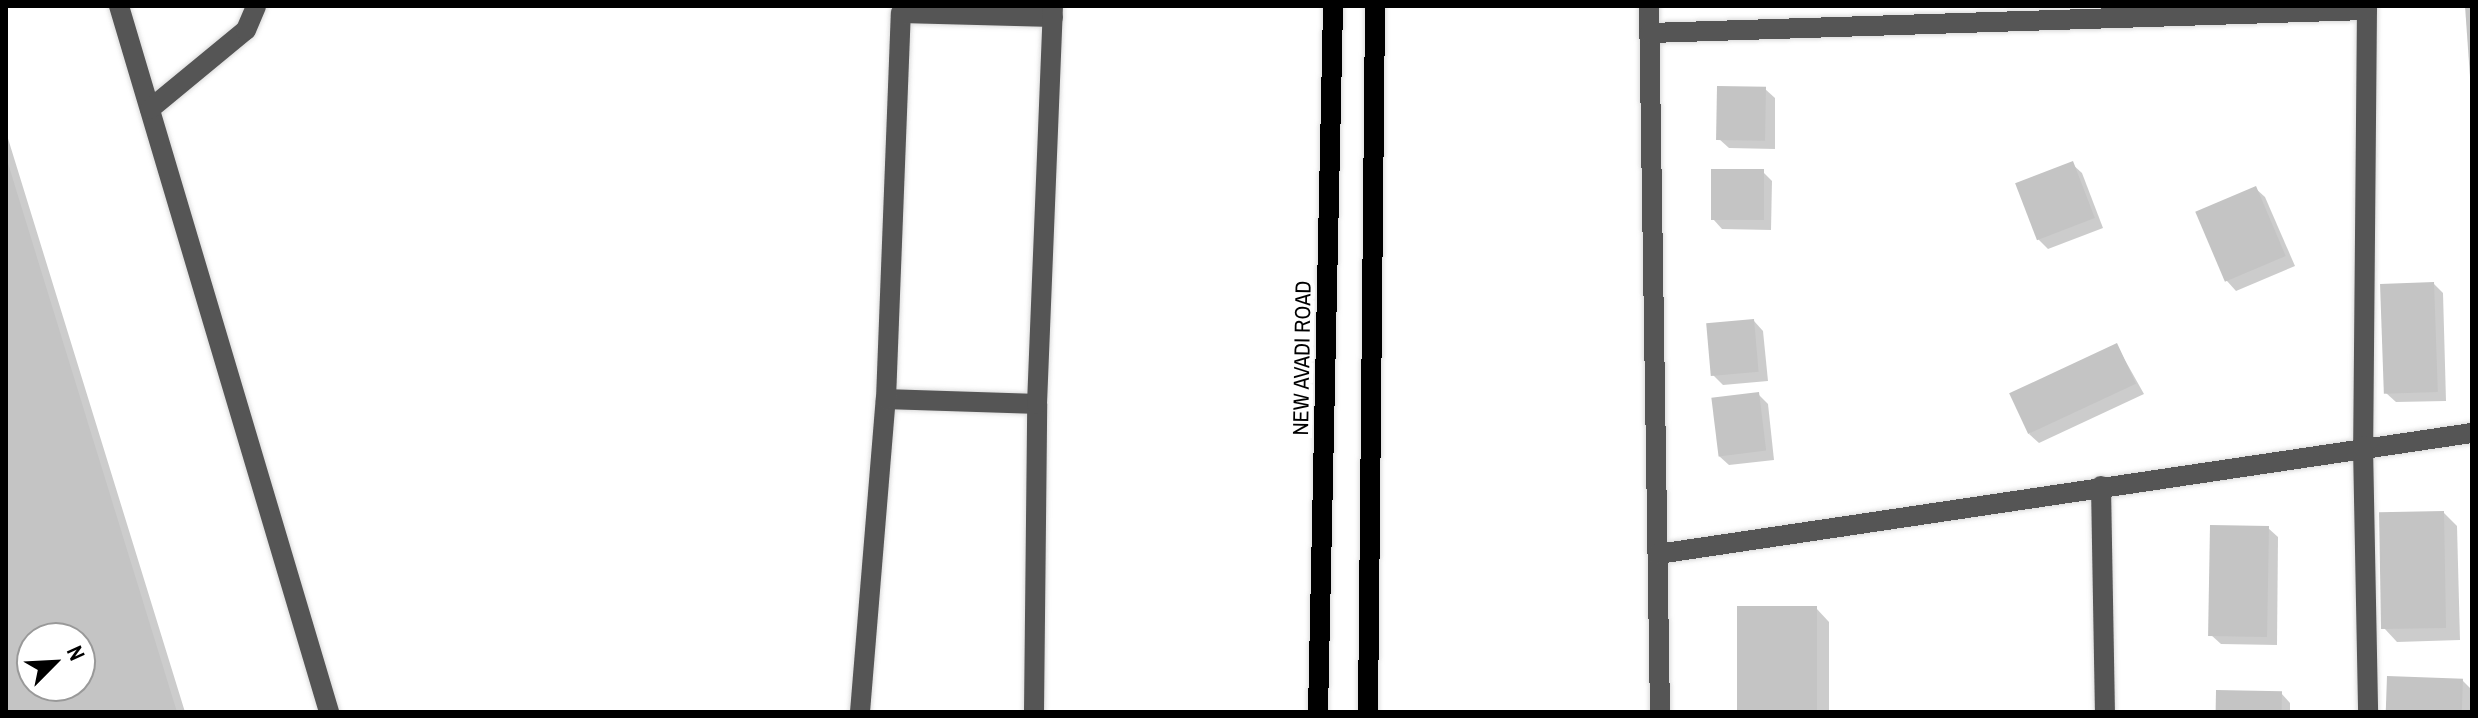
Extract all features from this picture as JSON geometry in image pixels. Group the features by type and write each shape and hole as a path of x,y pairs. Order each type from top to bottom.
{"main road":[{"name":"NEW AVADI ROAD","path":"1318,712 1333,6"},
{"path":"1368,712 1375,6"}],"street":[{"path":"119,6 329,712"},
{"path":"150,109 246,30 256,6"},
{"path":"1649,6 1660,712"},
{"path":"1650,33 2367,8 2363,446 2368,712"},
{"path":"860,712 886,399 902,9 1053,11 1037,404 1034,712"},
{"path":"886,399 1037,404"},
{"path":"1658,554 2363,446 2472,433"},
{"path":"2101,486 2105,712"}],"building":[{"path":"2465,6 2472,6 2472,77 2470,77"},
{"path":"1717,86 1766,87 1765,141 1716,140"},
{"path":"6,160 7,160 177,712 6,712"},
{"path":"2073,161 2095,218 2037,240 2015,183"},
{"path":"1711,169 1764,169 1764,220 1711,220"},
{"path":"2256,186 2286,256 2225,282 2195,212"},
{"path":"2434,282 2438,392 2384,394 2380,284"},
{"path":"1754,319 1759,372 1711,376 1706,323"},
{"path":"2117,343 2136,384 2028,434 2009,393"},
{"path":"1759,392 1766,451 1719,456 1711,398"},
{"path":"2444,511 2446,628 2381,629 2379,512"},
{"path":"2210,525 2269,526 2267,637 2208,636"},
{"path":"1737,606 1817,606 1817,712 1737,712"},
{"path":"2387,676 2463,679 2462,712 2386,712"},
{"path":"2216,690 2282,691 2282,712 2216,712"}]}
